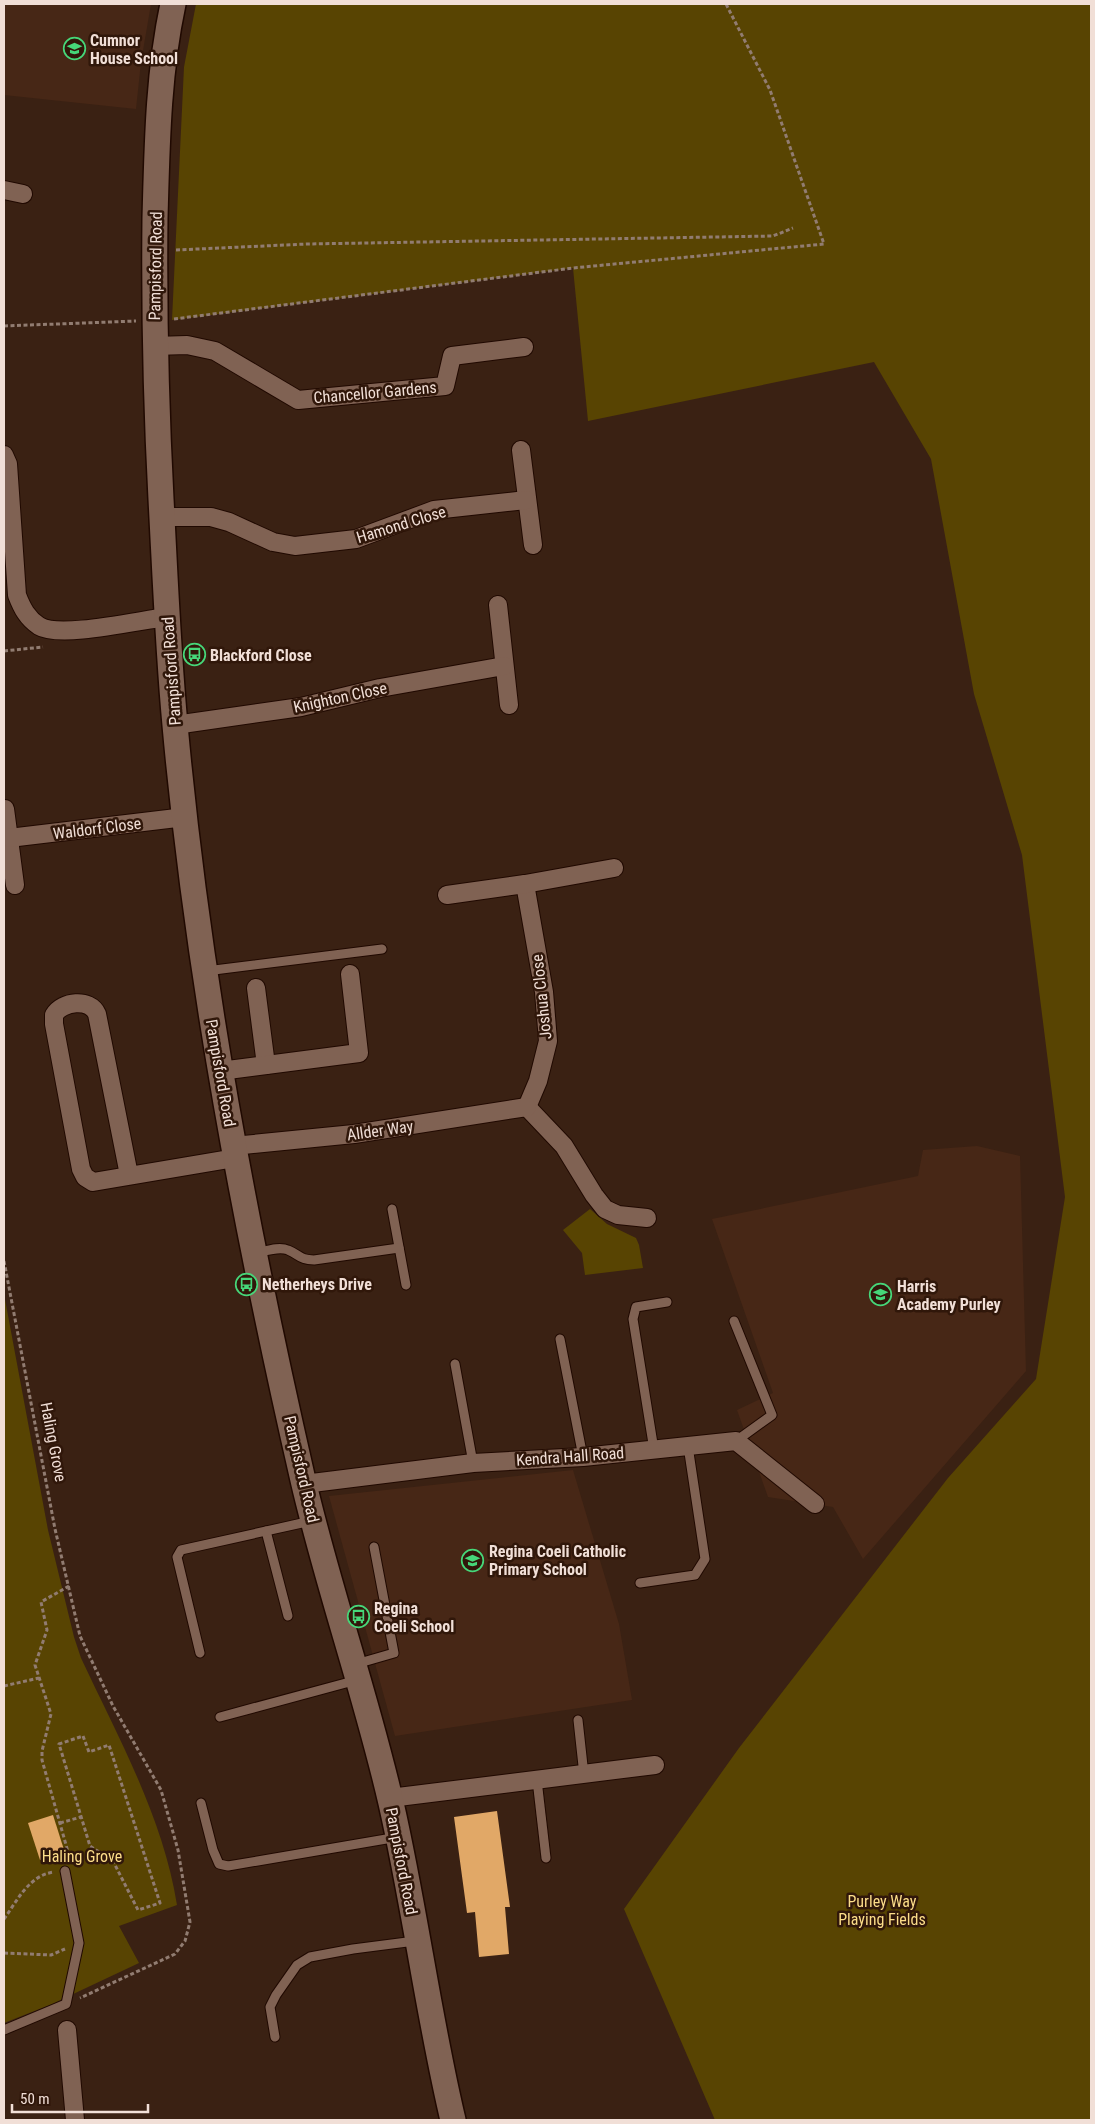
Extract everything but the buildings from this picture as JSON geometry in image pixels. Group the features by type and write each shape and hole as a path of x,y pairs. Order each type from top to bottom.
{"street":[{"name":"Pampisford Road","path":"173,4 159,102 154,346 174,724 205,971 234,1152 254,1254 313,1521 390,1798 453,2120"},
{"path":"4,190 23,194"},
{"name":"Chancellor Gardens","path":"154,346 187,346 214,351 298,400 445,386 452,356 524,347"},
{"path":"520,450 534,544"},
{"path":"4,455 8,464 17,595 25,614 41,627 63,632 167,617"},
{"name":"Hamond Close","path":"162,517 211,517 229,522 273,542 295,546 356,539 434,510 526,500"},
{"path":"498,605 509,705"},
{"name":"Knighton Close","path":"174,724 301,707 380,688 504,666"},
{"path":"5,810 15,885"},
{"name":"Waldorf Close","path":"10,838 185,817"},
{"path":"446,895 525,884 614,868"},
{"name":"Joshua Close","path":"525,884 544,992 548,1041 538,1081 527,1107"},
{"path":"220,1071 359,1053 350,974"},
{"path":"256,988 266,1065"},
{"path":"129,1175 97,1014 90,1005 74,1004 64,1007 57,1011 54,1024 81,1169 85,1177 93,1182 129,1175 234,1152"},
{"path":"527,1107 564,1146 594,1195 606,1209 618,1215 648,1218"},
{"name":"Allder Way","path":"234,1152 527,1107"},
{"path":"736,1441 815,1504"},
{"name":"Kendra Hall Road","path":"304,1484 473,1463 583,1457 736,1441"},
{"path":"390,1798 655,1765"},
{"path":"67,2030 75,2120"}],"lane":[{"path":"205,971 382,948"},
{"path":"392,1210 406,1285"},
{"path":"254,1254 278,1249 288,1250 303,1260 314,1260 399,1248"},
{"path":"654,1450 633,1319 636,1307 667,1302"},
{"path":"734,1321 772,1415 736,1441"},
{"path":"560,1339 583,1457"},
{"path":"455,1364 473,1463"},
{"path":"640,1583 695,1575 705,1559 688,1446"},
{"path":"200,1653 177,1557 181,1550 313,1521"},
{"path":"266,1531 288,1616"},
{"path":"220,1717 355,1672 394,1653 374,1547"},
{"path":"578,1720 584,1775"},
{"path":"537,1780 546,1858"},
{"path":"201,1803 213,1850 219,1864 228,1866 398,1836"},
{"path":"4,2030 66,2004 80,1943 65,1870"},
{"path":"275,2036 270,2007 276,1995 298,1964 310,1957 418,1940"}],"path":[{"path":"4,326 172,320 573,268 824,244 770,90 726,4"},
{"path":"155,251 307,244 773,236 793,228"},
{"name":"Haling Grove","path":"4,1261 55,1529 80,1636 113,1706 161,1790 178,1850 190,1922 185,1941 175,1954 66,2004"},
{"path":"4,1919 30,1883 47,1873 65,1870 70,1860 42,1760 51,1714 35,1665 47,1630 41,1602 69,1586"},
{"path":"4,1686 39,1678"},
{"path":"83,1736 89,1752 110,1745 160,1903 138,1910 113,1861 90,1846 81,1817 60,1744 83,1736"},
{"path":"60,1824 81,1817"},
{"path":"4,1954 51,1954 80,1943"}],"shaded area":[{"name":"Cumnor House School","path":"4,4 151,4 141,62 136,109 4,95"},
{"name":"Harris Academy Purley","path":"977,1146 1020,1156 1026,1371 863,1559 833,1507 768,1497 737,1410 773,1393 712,1219 918,1176 923,1150"},
{"name":"Regina Coeli Catholic Primary School","path":"573,1470 619,1624 632,1700 395,1736 329,1496"}],"green space":[{"name":"Purley Way Playing Fields","path":"196,4 1091,4 1091,2120 715,2120 624,1909 739,1748 948,1478 1036,1379 1065,1197 1022,855 974,694 931,459 874,362 588,421 573,268 172,320 184,67"},
{"path":"590,1209 607,1224 636,1238 643,1268 585,1275 582,1253 563,1230"},
{"name":"Haling Grove","path":"4,1294 48,1530 74,1637 81,1658 138,1778 150,1809 170,1872 177,1905 119,1926 139,1963 52,2004 4,2023"}],"place":[{"name":"Cumnor House School","path":"74,49"},
{"name":"Blackford Close","path":"194,655"},
{"name":"Netherheys Drive","path":"246,1284"},
{"name":"Harris Academy Purley","path":"881,1295"},
{"name":"Regina Coeli Catholic Primary School","path":"473,1560"},
{"name":"Regina Coeli School","path":"358,1617"}]}
